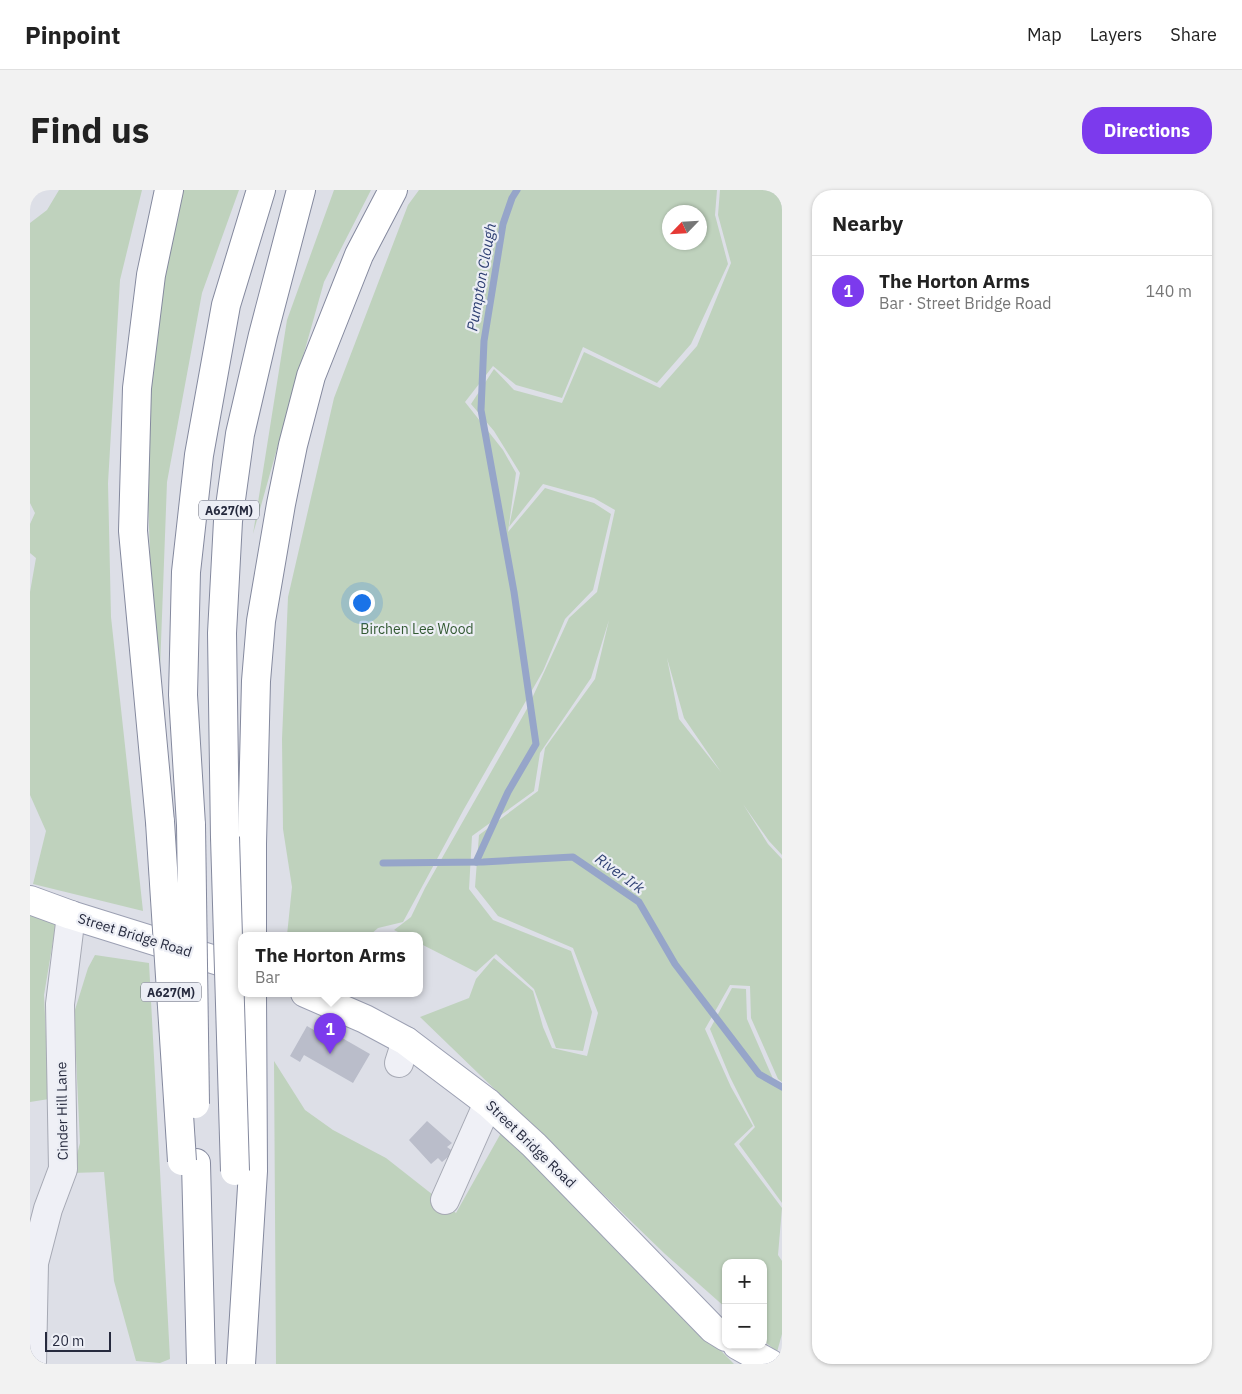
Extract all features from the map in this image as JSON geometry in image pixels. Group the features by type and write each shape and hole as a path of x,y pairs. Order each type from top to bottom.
{"main road":[{"name":"A627(M)","path":"169,190 151,275 137,388 133,531 189,1162 201,1362"},
{"name":"A627(M)","path":"189,1162 191,825 184,695 186,572 198,455 226,305 261,190"},
{"name":"A627(M)","path":"244,1171 225,837 222,633 228,521 242,425 263,335 301,190"},
{"name":"A627(M)","path":"252,932 256,681 261,621 280,504 293,445 314,367 359,255 393,190"},
{"name":"Street Bridge Road","path":"30,900 71,915 238,967"},
{"name":"A627(M)","path":"240,1364 244,1171 252,997"},
{"name":"Street Bridge Road","path":"313,997 365,1019 403,1052 488,1103 534,1145 713,1329 722,1335"},
{"path":"744,1349 771,1364"}],"street":[{"name":"Cinder Hill Lane","path":"32,1364 34,1263 39,1210 63,1169 60,1004 71,915"},
{"path":"445,1200 488,1103"}],"green space":[{"path":"59,190 142,190 120,280 108,483 111,617 143,911 33,884 46,831 30,795 30,592 36,558 30,553 30,524 35,513 30,503 30,223 47,210"},
{"path":"183,190 239,190 202,293 167,482 159,696 149,539 148,435 150,382 160,278 167,245"},
{"path":"334,190 371,190 324,282 253,534 287,320"},
{"name":"Birchen Lee Wood","path":"419,190 717,190 715,215 728,264 691,344 657,383 583,347 562,398 516,385 493,366 465,402 503,450 516,473 508,532 545,488 594,503 611,514 593,590 565,619 543,671 464,809 403,922 378,928 373,932 287,932 292,887 283,829 282,739 288,597 334,398 408,205"},
{"path":"720,190 782,190 782,855 769,841 743,804 768,844 782,859 782,1082 778,1079 751,1018 750,986 730,985 705,1029 731,1087 753,1126 734,1144 782,1208 778,1255 782,1261 782,1334 777,1352 767,1343 767,1259 722,1259 722,1304 665,1254 420,1017 469,998 476,979 494,958 533,991 543,1027 552,1048 587,1056 598,1013 573,948 498,916 475,887 479,835 538,791 545,748 595,679 609,620 591,678 540,753 534,791 472,836 469,889 493,920 571,951 592,1012 583,1051 556,1048 534,989 496,954 476,972 423,945 423,932 398,932 394,930 411,917 425,888 528,707 569,618 597,592 615,510 594,498 543,484 509,527 520,473 494,431 471,404 494,369 514,390 562,403 584,352 660,388 697,346 731,263 718,215","holes":["667,658 684,718 721,772 679,719"]},
{"path":"30,915 56,923 44,995 49,1099 30,1102"},
{"path":"95,955 149,963 170,1359 160,1363 136,1361 114,1281 104,1172 72,1173 80,1143 74,1013 88,968"},
{"path":"732,988 746,989 747,1019 774,1081 782,1086 782,1203 739,1144 755,1127 730,1077 710,1029"},
{"path":"274,1061 305,1110 333,1130 386,1158 456,1213 501,1133 631,1259 734,1364 276,1364"}],"building":[{"path":"307,1026 319,1033 323,1027 370,1054 353,1083 304,1055 300,1062 290,1056"},
{"path":"427,1121 452,1143 447,1147 454,1152 442,1162 438,1158 431,1164 409,1140"}],"waterway":[{"name":"Pumpton Clough","path":"476,862 508,792 536,744 514,592 481,410 484,341 503,224 512,198 517,190"},
{"name":"River Irk","path":"383,863 483,862 573,857 639,902 675,964 759,1074 782,1087"}],"place":[{"name":"The Horton Arms","path":"330,1054"}]}
